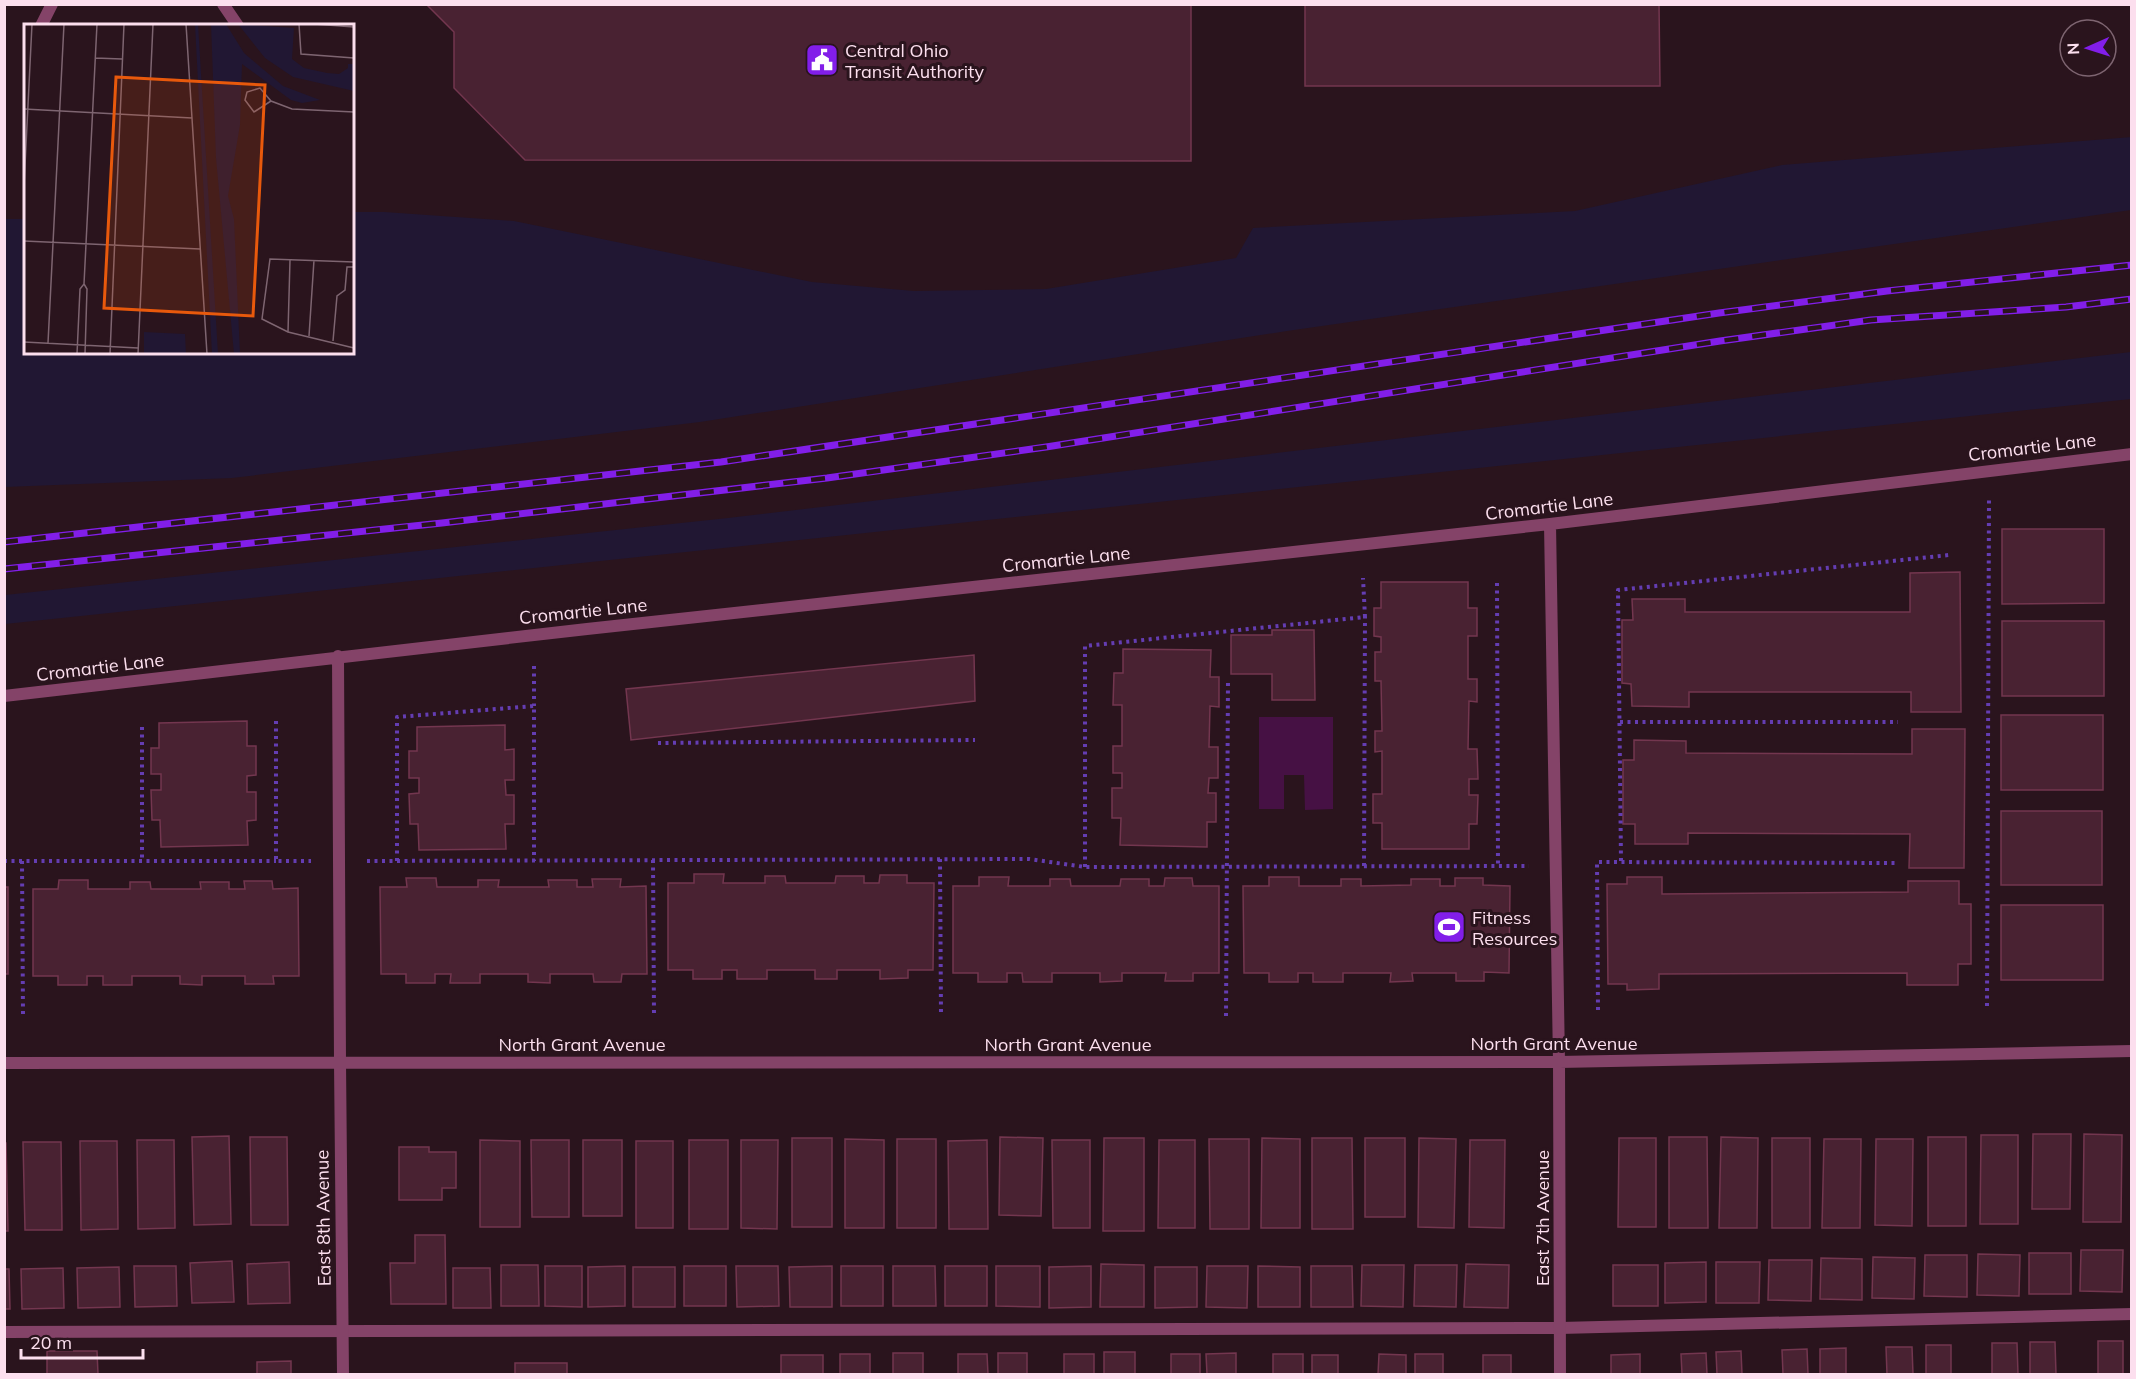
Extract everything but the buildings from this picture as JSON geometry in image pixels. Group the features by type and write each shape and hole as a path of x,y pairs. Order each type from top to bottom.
{"street":[{"path":"41,24 52,4"},
{"path":"224,4 237,24"},
{"name":"Cromartie Lane","path":"4,696 338,656 1550,524 2132,454"},
{"name":"East 7th Avenue","path":"1550,524 1557,866 1560,1374"},
{"name":"East 8th Avenue","path":"338,656 343,1374"},
{"name":"North Grant Avenue","path":"4,1063 1559,1062 2132,1051"},
{"path":"4,1332 1560,1328 2132,1314"}],"path":[{"path":"1987,1006 1989,471"},
{"path":"1621,861 1617,590 1949,555"},
{"path":"1363,578 1365,617 1364,866"},
{"path":"1497,583 1498,866"},
{"path":"1085,867 1085,646 1365,617"},
{"path":"534,666 534,861"},
{"path":"1226,1016 1228,681"},
{"path":"397,861 397,717 534,706"},
{"path":"276,721 276,861"},
{"path":"1620,722 1898,722"},
{"path":"142,727 142,861"},
{"path":"658,743 975,740"},
{"path":"940,859 941,1014"},
{"path":"4,861 1029,859 1085,867 1557,866"},
{"path":"653,860 654,1014"},
{"path":"22,861 23,1016"},
{"path":"1598,1010 1597,862 1898,862"}],"shaded area":[{"path":"2132,137 2131,210 1287,331 700,422 232,478 5,487 5,219 24,219 24,354 354,354 354,212 514,221 812,282 914,291 1046,289 1236,258 1253,228 1575,211 1782,165"},
{"path":"2131,352 2131,399 5,624 5,595 728,518"},
{"path":"1259,717 1333,717 1333,809 1305,810 1304,775 1284,775 1284,809 1259,809"}],"railway":[{"path":"4,542 721,462 1719,313 1887,291 2132,265"},
{"path":"4,569 442,523 827,478 1046,447 1720,341 1871,320 2066,307 2132,299"}],"place":[{"name":"Central Ohio Transit Authority","path":"822,60"},
{"name":"Fitness Resources","path":"1449,927"}]}
